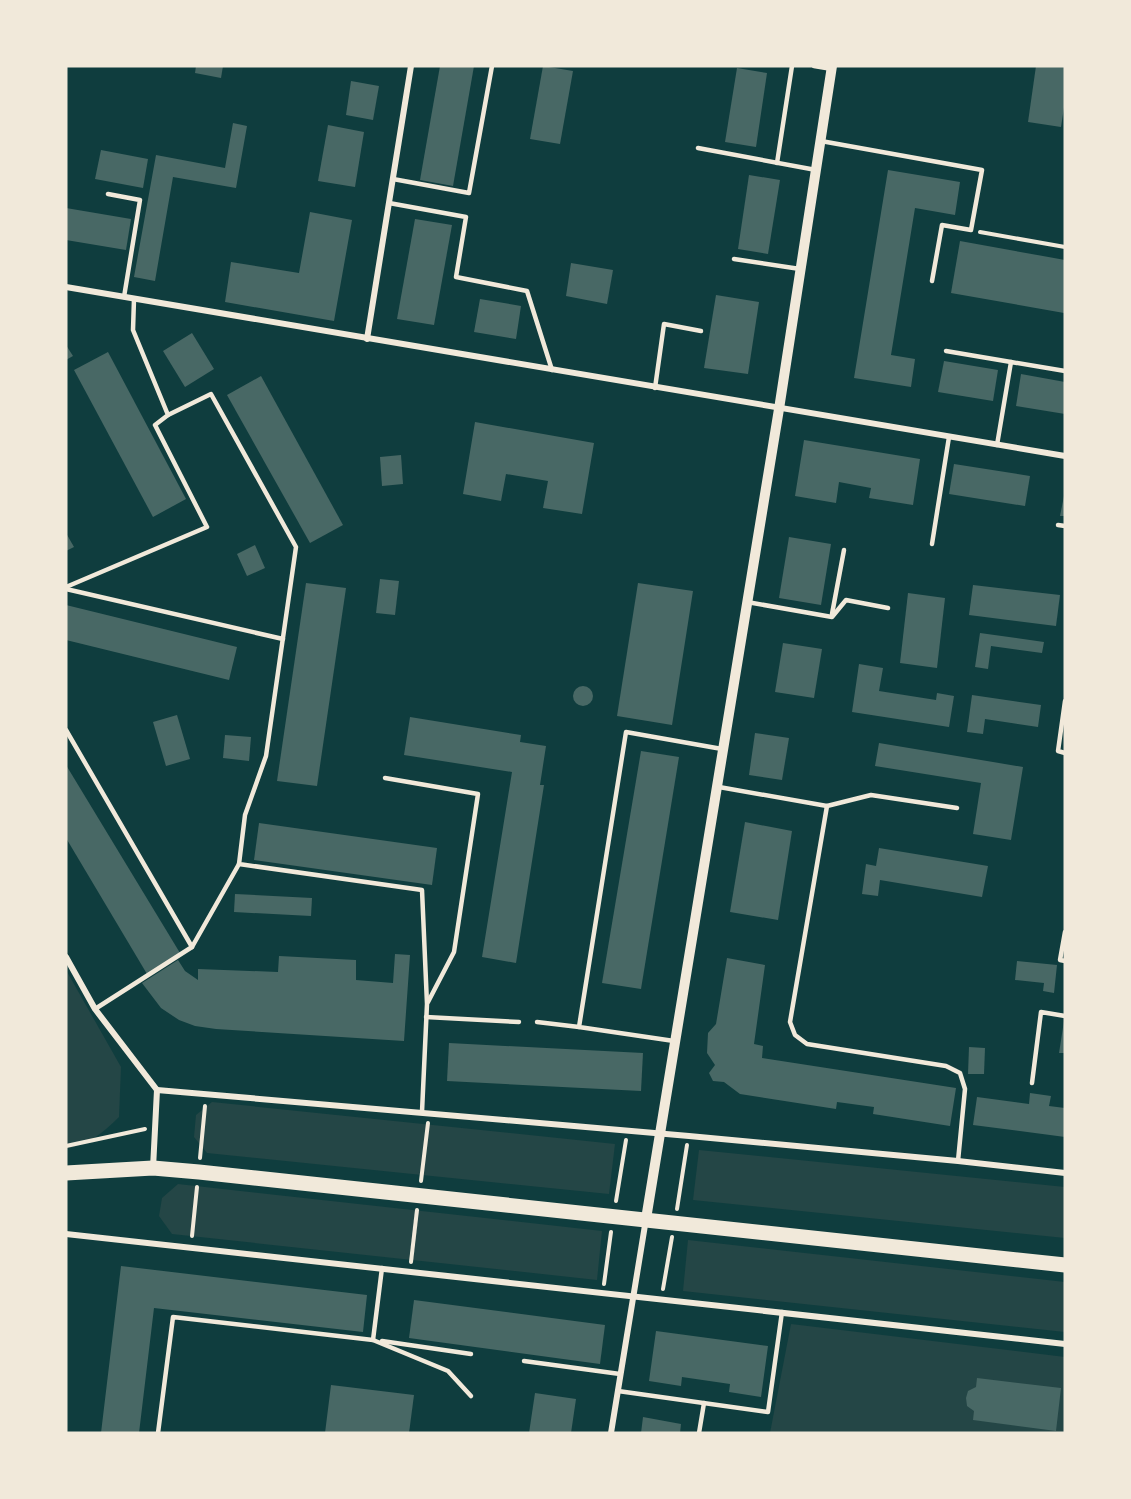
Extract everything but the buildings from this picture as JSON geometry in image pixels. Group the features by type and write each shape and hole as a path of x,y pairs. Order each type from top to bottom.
{"main road":[{"path":"66,1173 153,1168 199,1172 1065,1265"}],"street":[{"path":"367,339 411,66"},
{"path":"611,1433 832,68"},
{"path":"66,287 1065,456"},
{"path":"66,957 94,1009 157,1090 153,1168"},
{"path":"157,1090 627,1130 1065,1173"},
{"path":"66,1234 1065,1344"}],"lane":[{"path":"393,179 470,193 492,66"},
{"path":"777,163 792,66"},
{"path":"814,66 832,68"},
{"path":"820,141 982,170 971,230 942,225 932,282"},
{"path":"698,148 816,170"},
{"path":"108,194 140,200 124,297"},
{"path":"389,203 466,217 456,277 527,291 552,370"},
{"path":"734,259 801,269"},
{"path":"134,298 133,330 168,415"},
{"path":"654,388 664,324 700,331"},
{"path":"946,351 1065,371"},
{"path":"997,445 1011,362"},
{"path":"66,588 207,527 155,425 168,415 211,394 296,547 266,756 245,815 239,864 192,947 94,1009"},
{"path":"932,544 948,437"},
{"path":"1058,525 1065,526"},
{"path":"832,617 844,550"},
{"path":"66,588 283,639"},
{"path":"832,617 846,600 888,608"},
{"path":"747,602 832,617"},
{"path":"1065,701 1058,751 1065,753"},
{"path":"66,730 192,947"},
{"path":"579,1026 626,732 722,749"},
{"path":"385,778 478,794 454,952 427,1005"},
{"path":"716,787 828,806 871,795 957,808"},
{"path":"828,806 790,1022 795,1035 807,1044 946,1066 960,1073 965,1089 958,1161"},
{"path":"239,864 422,890 427,1005 422,1112"},
{"path":"1065,932 1060,960 1065,961"},
{"path":"1032,1083 1041,1012 1065,1016"},
{"path":"426,1017 519,1022"},
{"path":"537,1022 675,1041"},
{"path":"373,1340 382,1268"},
{"path":"618,1391 768,1412 782,1312"},
{"path":"158,1433 173,1317 373,1340 471,1354"},
{"path":"373,1340 448,1371 471,1396"},
{"path":"524,1361 621,1374"},
{"path":"699,1433 704,1403"}],"path":[{"path":"971,230 1065,247"},
{"path":"191,1247 207,1093"},
{"path":"66,1146 155,1127"},
{"path":"622,1166 627,1130"},
{"path":"683,1173 689,1136"},
{"path":"603,1292 607,1258"},
{"path":"662,1298 667,1265"}],"shaded area":[{"path":"66,970 121,1067 119,1117 95,1137 66,1149"},
{"path":"212,1102 615,1144 609,1194 207,1153 194,1137 196,1115"},
{"path":"699,1150 1065,1187 1065,1238 693,1200"},
{"path":"178,1184 602,1231 597,1280 172,1234 159,1216 162,1198"},
{"path":"688,1240 1065,1282 1065,1332 683,1291"},
{"path":"791,1324 1065,1357 1064,1433 770,1433"}]}
